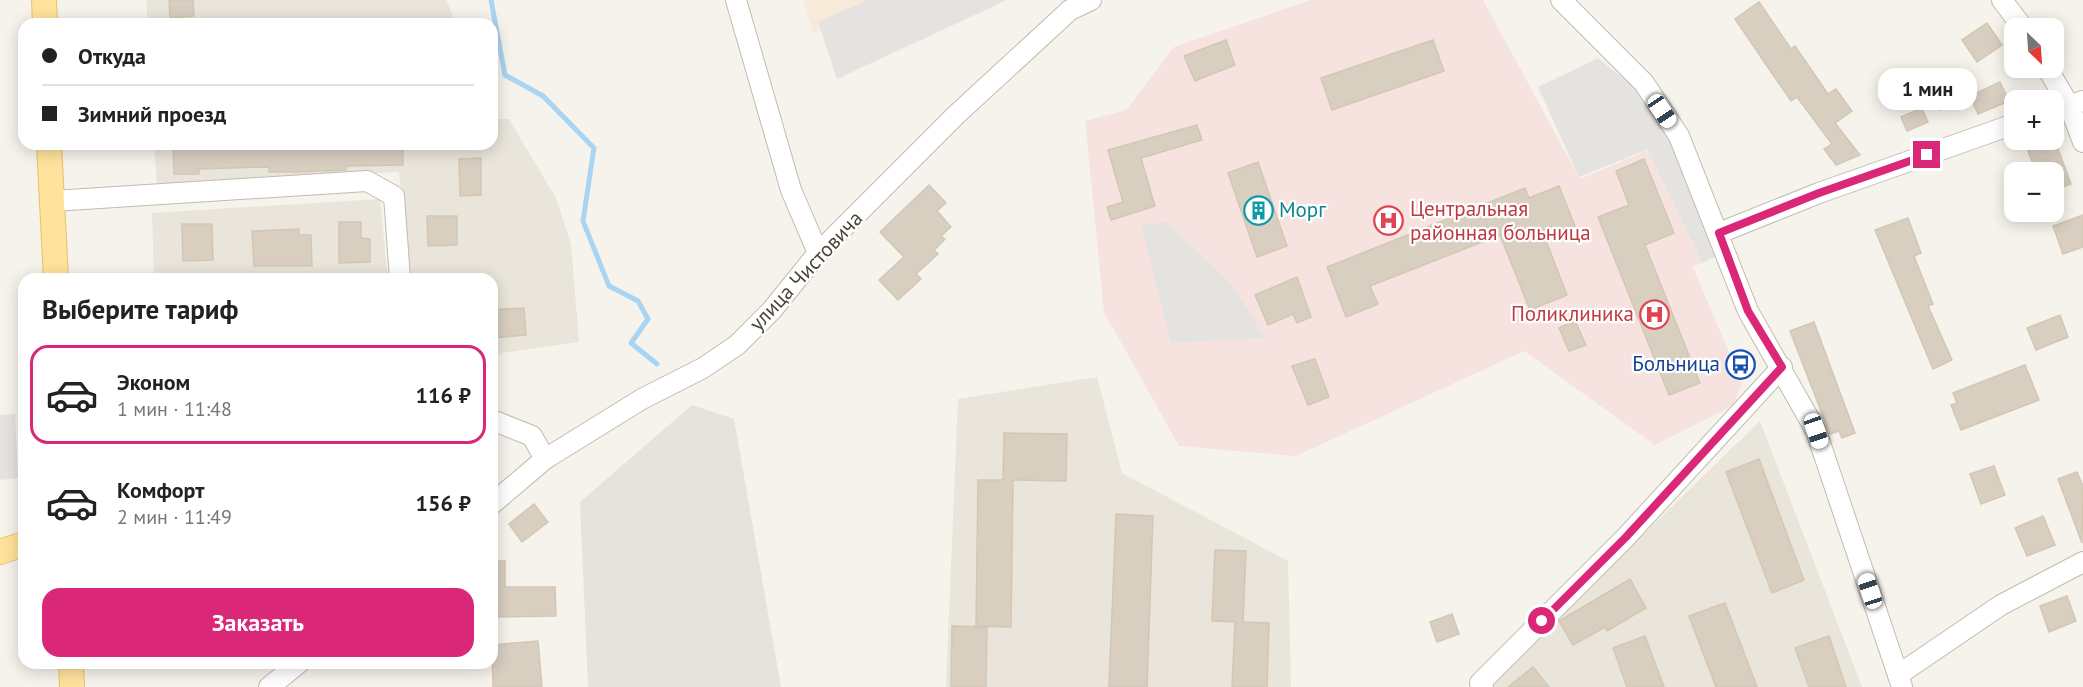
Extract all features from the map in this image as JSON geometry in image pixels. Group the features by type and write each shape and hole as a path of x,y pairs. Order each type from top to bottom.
{"main road":[{"path":"44,0 45,18"},
{"path":"49,150 56,273"},
{"path":"0,552 18,546"},
{"path":"71,669 72,687"}],"street":[{"path":"736,0 791,190 818,253"},
{"name":"улица Чистовича","path":"498,499 545,459 642,399 703,368 737,345 772,310 818,253 956,115 1070,10 1090,0"},
{"path":"1561,0 1644,83 1679,136 1748,311 1782,367 1816,431 1900,681 2001,605 2083,562"},
{"path":"2002,0 2016,18"},
{"path":"2053,78 2069,106 2083,142"},
{"path":"1719,233 1819,193 2004,128"},
{"path":"53,201 367,181 394,196 400,273"},
{"path":"1481,685 1626,537 1782,367"},
{"path":"498,422 532,436 545,459"},
{"path":"269,687 292,669"}],"shaded area":[{"path":"146,0 446,0 454,18 148,18"},
{"path":"803,0 887,0 813,33"},
{"path":"868,0 1007,0 837,79 818,22"},
{"name":"Центральная районная больница","path":"1311,0 1483,0 1580,179 1648,150 1702,263 1693,267 1742,384 1733,406 1655,445 1524,351 1296,456 1179,446 1104,312 1085,121 1126,110 1174,47"},
{"path":"1598,58 1639,91 1671,140 1719,255 1702,263 1648,150 1651,148 1579,177 1538,87"},
{"path":"498,119 509,119 556,198 571,244 579,342 498,355 498,273 410,273 399,172 157,184 154,150 498,150"},
{"path":"380,199 387,273 154,273 152,213"},
{"path":"1167,222 1233,286 1265,338 1171,343 1141,225"},
{"path":"1097,377 1122,473 1288,561 1291,687 946,687 958,399"},
{"path":"692,405 734,419 781,687 588,687 580,502"},
{"path":"15,414 18,478 0,480 0,415"},
{"path":"1760,421 1862,687 1486,687"}],"building":[{"path":"169,0 193,0 194,16 170,18"},
{"path":"1759,2 1791,49 1795,46 1828,94 1836,89 1852,111 1835,123 1860,155 1836,165 1824,149 1832,144 1797,97 1791,101 1735,19"},
{"path":"1987,23 2002,45 1977,62 1962,40"},
{"path":"1226,40 1235,65 1195,81 1184,56"},
{"path":"1433,40 1444,71 1332,110 1321,78"},
{"path":"1948,69 1962,100 1939,110 1926,78"},
{"path":"2000,82 2004,90 2004,103 1978,114 1970,96"},
{"path":"1922,108 1928,122 1907,131 1901,117"},
{"path":"1197,125 1202,140 1141,158 1155,206 1111,220 1107,207 1123,202 1108,150"},
{"path":"173,150 403,150 403,165 346,166 346,170 296,172 269,172 269,167 199,169 199,174 174,174"},
{"path":"2058,150 2063,162 2032,162 2028,151"},
{"path":"481,158 481,195 460,196 459,159"},
{"name":"Поликлиника","path":"1644,159 1674,233 1645,245 1700,383 1669,395 1598,217 1629,205 1616,171"},
{"name":"Морг","path":"1258,162 1287,246 1257,257 1228,173"},
{"path":"2064,165 2071,184 2064,186"},
{"path":"929,185 946,203 937,211 951,227 941,236 945,239 934,250 938,254 916,274 921,279 898,300 879,280 904,257 880,232"},
{"path":"1559,186 1575,226 1545,238 1567,295 1530,310 1500,235 1370,286 1378,304 1346,317 1327,267 1525,188 1529,198"},
{"path":"2083,215 2083,247 2063,254 2053,226"},
{"path":"427,216 457,216 457,245 428,246"},
{"path":"1908,218 1921,253 1914,256 1933,304 1928,306 1952,360 1933,369 1875,230"},
{"path":"339,222 361,222 361,238 370,239 370,262 339,263"},
{"path":"182,224 212,224 213,260 183,261"},
{"path":"299,229 299,235 311,235 312,266 254,266 252,231"},
{"path":"1297,277 1311,317 1297,323 1293,314 1268,325 1255,295"},
{"path":"524,308 526,335 498,337 498,310"},
{"path":"2060,315 2068,337 2036,350 2027,328"},
{"path":"1575,321 1586,345 1569,351 1559,328"},
{"path":"1814,322 1855,433 1842,438 1839,431 1830,434 1790,331"},
{"path":"1315,359 1329,397 1308,405 1292,366"},
{"path":"2025,365 2039,400 1961,430 1951,405 1957,403 1953,393"},
{"path":"1004,433 1067,434 1066,481 1013,480 1011,627 976,626 978,480 1003,480"},
{"path":"1759,459 1804,580 1772,593 1726,472"},
{"path":"1994,466 2005,495 1981,504 1970,474"},
{"path":"2077,472 2083,486 2082,543 2058,479"},
{"path":"534,504 548,522 522,542 509,524"},
{"path":"1116,514 1153,516 1147,687 1109,687"},
{"path":"2043,516 2055,545 2027,556 2015,528"},
{"path":"1215,550 1246,551 1243,622 1269,623 1267,687 1232,687 1235,622 1212,621"},
{"path":"498,561 505,561 505,587 555,587 556,616 498,617"},
{"path":"1630,579 1646,608 1607,631 1605,627 1573,645 1559,621"},
{"path":"2067,596 2076,621 2049,632 2040,606"},
{"path":"1725,603 1757,687 1716,687 1689,616"},
{"path":"1452,614 1459,634 1437,642 1430,622"},
{"path":"952,626 987,627 986,687 951,687"},
{"path":"1645,636 1664,687 1627,687 1613,648"},
{"path":"1829,636 1846,687 1809,687 1795,648"},
{"path":"538,641 542,687 493,687 493,669 498,669 498,644"},
{"path":"1533,667 1549,687 1508,687"}],"waterway":[{"path":"491,0 494,18"},
{"path":"498,38 505,75 543,96 594,148 583,221 609,286 638,301 648,319 631,343 657,364"}],"place":[{"name":"Морг","path":"1258,210"},
{"name":"Центральная районная больница","path":"1389,221"},
{"name":"Поликлиника","path":"1655,314"},
{"name":"Больница","path":"1741,364"}],"route":[{"path":"1542,621 1626,537 1782,367 1748,311 1719,233 1819,193 1927,155"}]}
